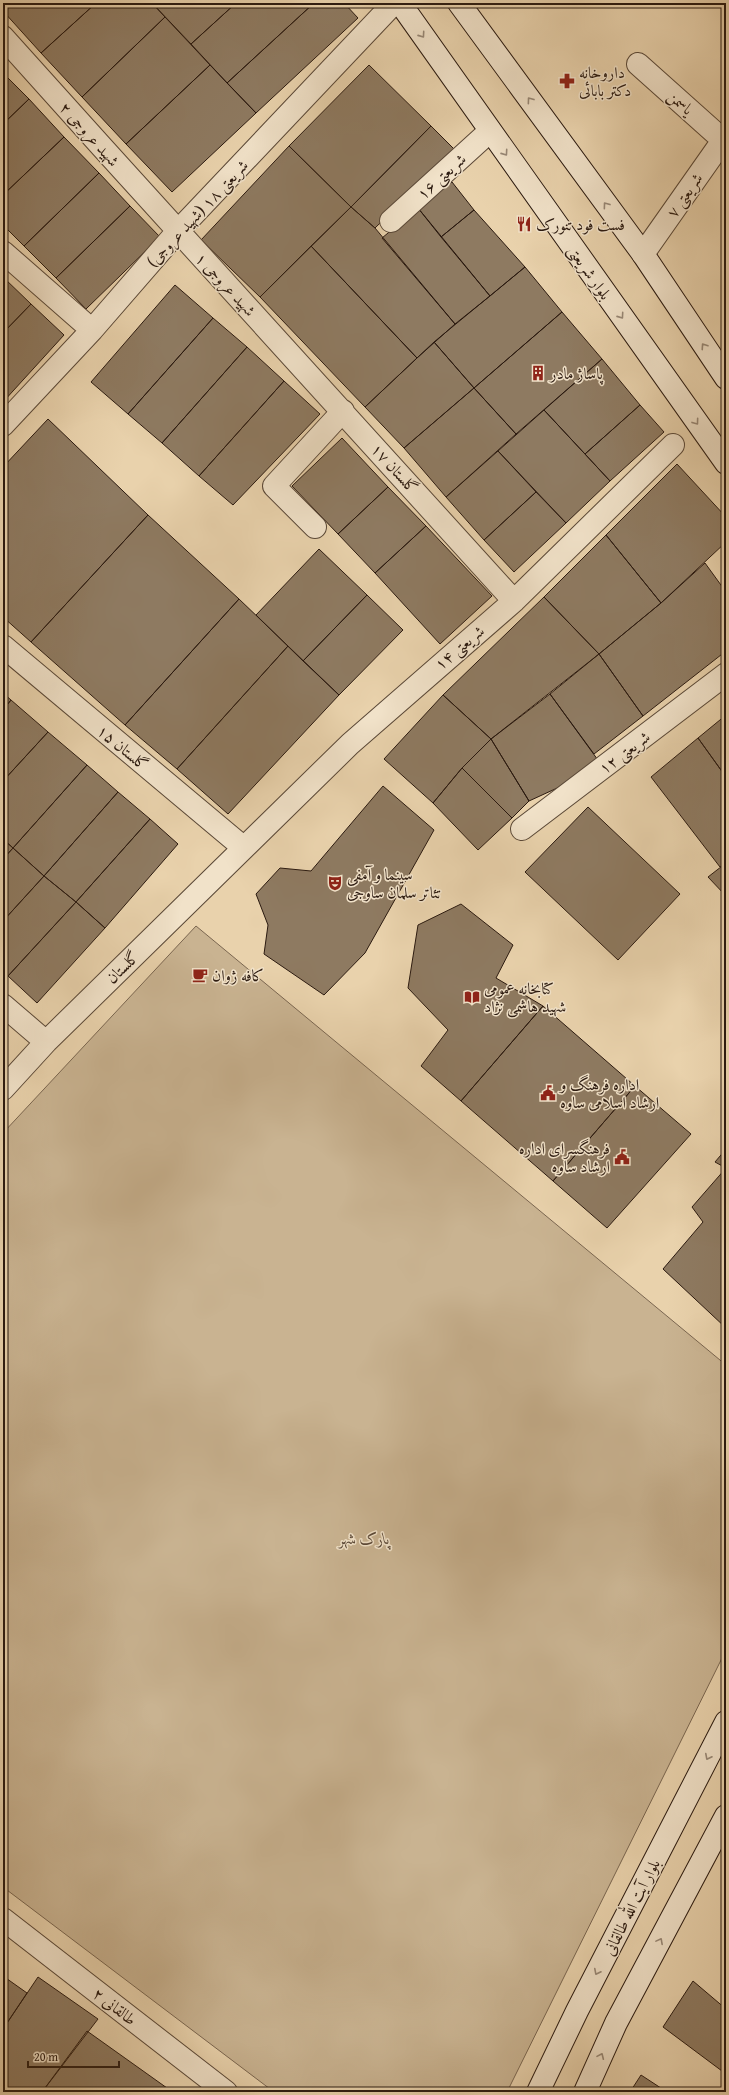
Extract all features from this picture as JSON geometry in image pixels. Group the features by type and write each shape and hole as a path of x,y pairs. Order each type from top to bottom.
{"street":[{"name":"شریعتی ۱۸ (شهید عروجی)","path":"3,425 92,330 177,232 394,3"},
{"name":"بلوار شریعتی","path":"400,3 726,463"},
{"path":"459,3 643,254 726,378"},
{"name":"شهید عروجی ۲","path":"3,37 177,232"},
{"name":"یاسمن","path":"638,64 725,138"},
{"name":"شریعتی ۱۶","path":"392,221 490,131"},
{"name":"شریعتی ۷","path":"643,254 725,138"},
{"name":"شهید عروجی ۱","path":"177,232 275,336"},
{"path":"3,252 92,330"},
{"name":"گلستان ۱۷","path":"275,336 514,601"},
{"path":"315,527 274,486 343,411"},
{"name":"شریعتی ۱۴","path":"244,848 350,744 514,601 673,445"},
{"name":"گلستان ۱۵","path":"3,646 244,848"},
{"name":"شریعتی ۱۲","path":"522,829 726,674"},
{"name":"گلستان","path":"3,1089 46,1042 244,848"},
{"path":"3,1005 46,1042"},
{"name":"بلوار آیت الله طالقانی","path":"538,2092 577,2011 726,1722"},
{"path":"585,2092 616,2023 726,1816"},
{"name":"طالقانی ۲","path":"3,1919 226,2092"}],"green space":[{"name":"پارک شهر","path":"196,926 726,1365 726,1650 507,2092 274,2092 3,1887 3,1133"}],"building":[{"path":"9,3 96,3 41,53 3,11 3,8"},
{"path":"96,3 152,3 165,17 82,97 41,53"},
{"path":"152,3 236,3 191,44"},
{"path":"236,3 314,3 227,83 191,44"},
{"path":"314,3 344,3 358,18 256,113 227,83"},
{"path":"165,17 210,65 126,144 82,97"},
{"path":"210,65 256,113 172,192 126,144"},
{"path":"369,65 431,126 351,207 289,146"},
{"path":"3,73 29,99 3,124"},
{"path":"29,99 64,137 3,195 3,124"},
{"path":"431,126 455,150 375,228 351,207"},
{"path":"64,137 99,173 24,246 3,225 3,195"},
{"path":"289,146 351,207 260,297 201,240"},
{"path":"99,173 130,206 56,278 24,246"},
{"path":"452,182 474,210 441,237 418,208"},
{"path":"130,206 160,237 86,309 56,278"},
{"path":"351,207 375,228 455,324 417,358 311,246"},
{"path":"418,208 490,296 455,324 382,238"},
{"path":"474,210 525,267 490,296 441,237"},
{"path":"311,246 417,358 365,407 260,297"},
{"path":"525,267 562,312 474,388 434,342"},
{"path":"3,277 31,304 3,333"},
{"path":"175,285 213,318 128,414 91,382"},
{"path":"31,304 64,335 3,402 3,333"},
{"name":"پاساژ مادر","path":"562,312 602,359 516,434 474,388"},
{"path":"213,318 247,347 162,443 128,414"},
{"path":"434,342 474,388 404,448 365,407"},
{"path":"247,347 284,381 199,476 162,443"},
{"path":"602,359 640,405 585,454 544,410"},
{"path":"284,381 320,414 233,505 199,476"},
{"path":"474,388 516,434 446,497 404,448"},
{"path":"640,405 664,432 610,481 585,454"},
{"path":"544,410 610,481 566,523 498,451"},
{"path":"48,419 148,515 31,642 3,617 3,467"},
{"path":"342,438 388,487 338,534 292,486"},
{"path":"498,451 536,492 484,540 446,497"},
{"path":"677,464 726,517 726,542 661,603 606,535"},
{"path":"388,487 426,526 375,573 338,534"},
{"path":"536,492 566,523 514,572 484,540"},
{"path":"148,515 239,599 125,725 31,642"},
{"path":"426,526 492,596 440,644 375,573"},
{"path":"606,535 661,603 599,654 544,597"},
{"path":"319,549 367,595 303,661 256,615"},
{"path":"705,563 726,592 726,651 643,716 599,654 661,603"},
{"path":"367,595 403,630 339,695 303,661"},
{"path":"544,597 599,654 491,739 443,695"},
{"path":"239,599 288,646 177,769 125,725"},
{"path":"288,646 339,695 228,814 177,769"},
{"path":"599,654 643,716 594,754 550,694"},
{"path":"3,693 11,700 3,710"},
{"path":"550,694 603,767 529,801 491,739"},
{"path":"443,695 491,739 462,768 433,803 384,759"},
{"path":"11,700 48,732 3,781 3,710"},
{"path":"726,715 726,777 698,738"},
{"path":"48,732 87,765 13,848 3,839 3,781"},
{"path":"698,738 726,777 726,863 720,867 651,777"},
{"path":"491,739 529,801 512,818 462,768"},
{"path":"87,765 118,792 44,876 13,848"},
{"path":"462,768 512,818 478,850 433,803"},
{"name":"سینما و آمفی تئاتر سلمان ساوجی","path":"383,786 434,830 365,953 324,995 264,954 268,925 256,894 280,868 311,871"},
{"path":"118,792 150,819 76,902 44,876"},
{"path":"588,807 680,894 618,960 525,872"},
{"path":"150,819 178,844 105,928 76,902"},
{"path":"3,839 13,848 3,859"},
{"path":"13,848 44,876 3,921 3,859"},
{"path":"726,863 726,896 708,877"},
{"path":"44,876 76,902 8,976 3,971 3,921"},
{"path":"76,902 105,928 37,1003 8,976"},
{"name":"کتابخانه عمومی شهید هاشمی نژاد","path":"461,904 513,945 496,978 543,1006 461,1101 421,1066 448,1030 408,988 418,925"},
{"name":"اداره فرهنگ و ارشاد اسلامی ساوه","path":"543,1006 635,1086 553,1181 461,1101"},
{"name":"فرهنگسرای اداره ارشاد ساوه","path":"635,1086 691,1134 607,1228 553,1181"},
{"path":"726,1149 726,1168 715,1162"},
{"path":"726,1168 726,1328 663,1269 703,1222 692,1207"},
{"path":"3,1976 27,1993 3,2029"},
{"path":"38,1977 98,2019 42,2092 7,2092 3,2089 3,2029"},
{"path":"693,1981 726,2009 726,2074 663,2027"},
{"path":"87,2031 167,2088 163,2092 42,2092"},
{"path":"641,2075 667,2092 630,2092"}],"place":[{"name":"داروخانه دکتر بابائی","path":"567,81"},
{"name":"فست فود تنورک","path":"524,224"},
{"name":"پاساژ مادر","path":"538,373"},
{"name":"سینما و آمفی تئاتر سلمان ساوجی","path":"335,883"},
{"name":"کافه ژوان","path":"200,975"},
{"name":"کتابخانه عمومی شهید هاشمی نژاد","path":"472,997"},
{"name":"اداره فرهنگ و ارشاد اسلامی ساوه","path":"548,1093"},
{"name":"فرهنگسرای اداره ارشاد ساوه","path":"622,1157"}]}
